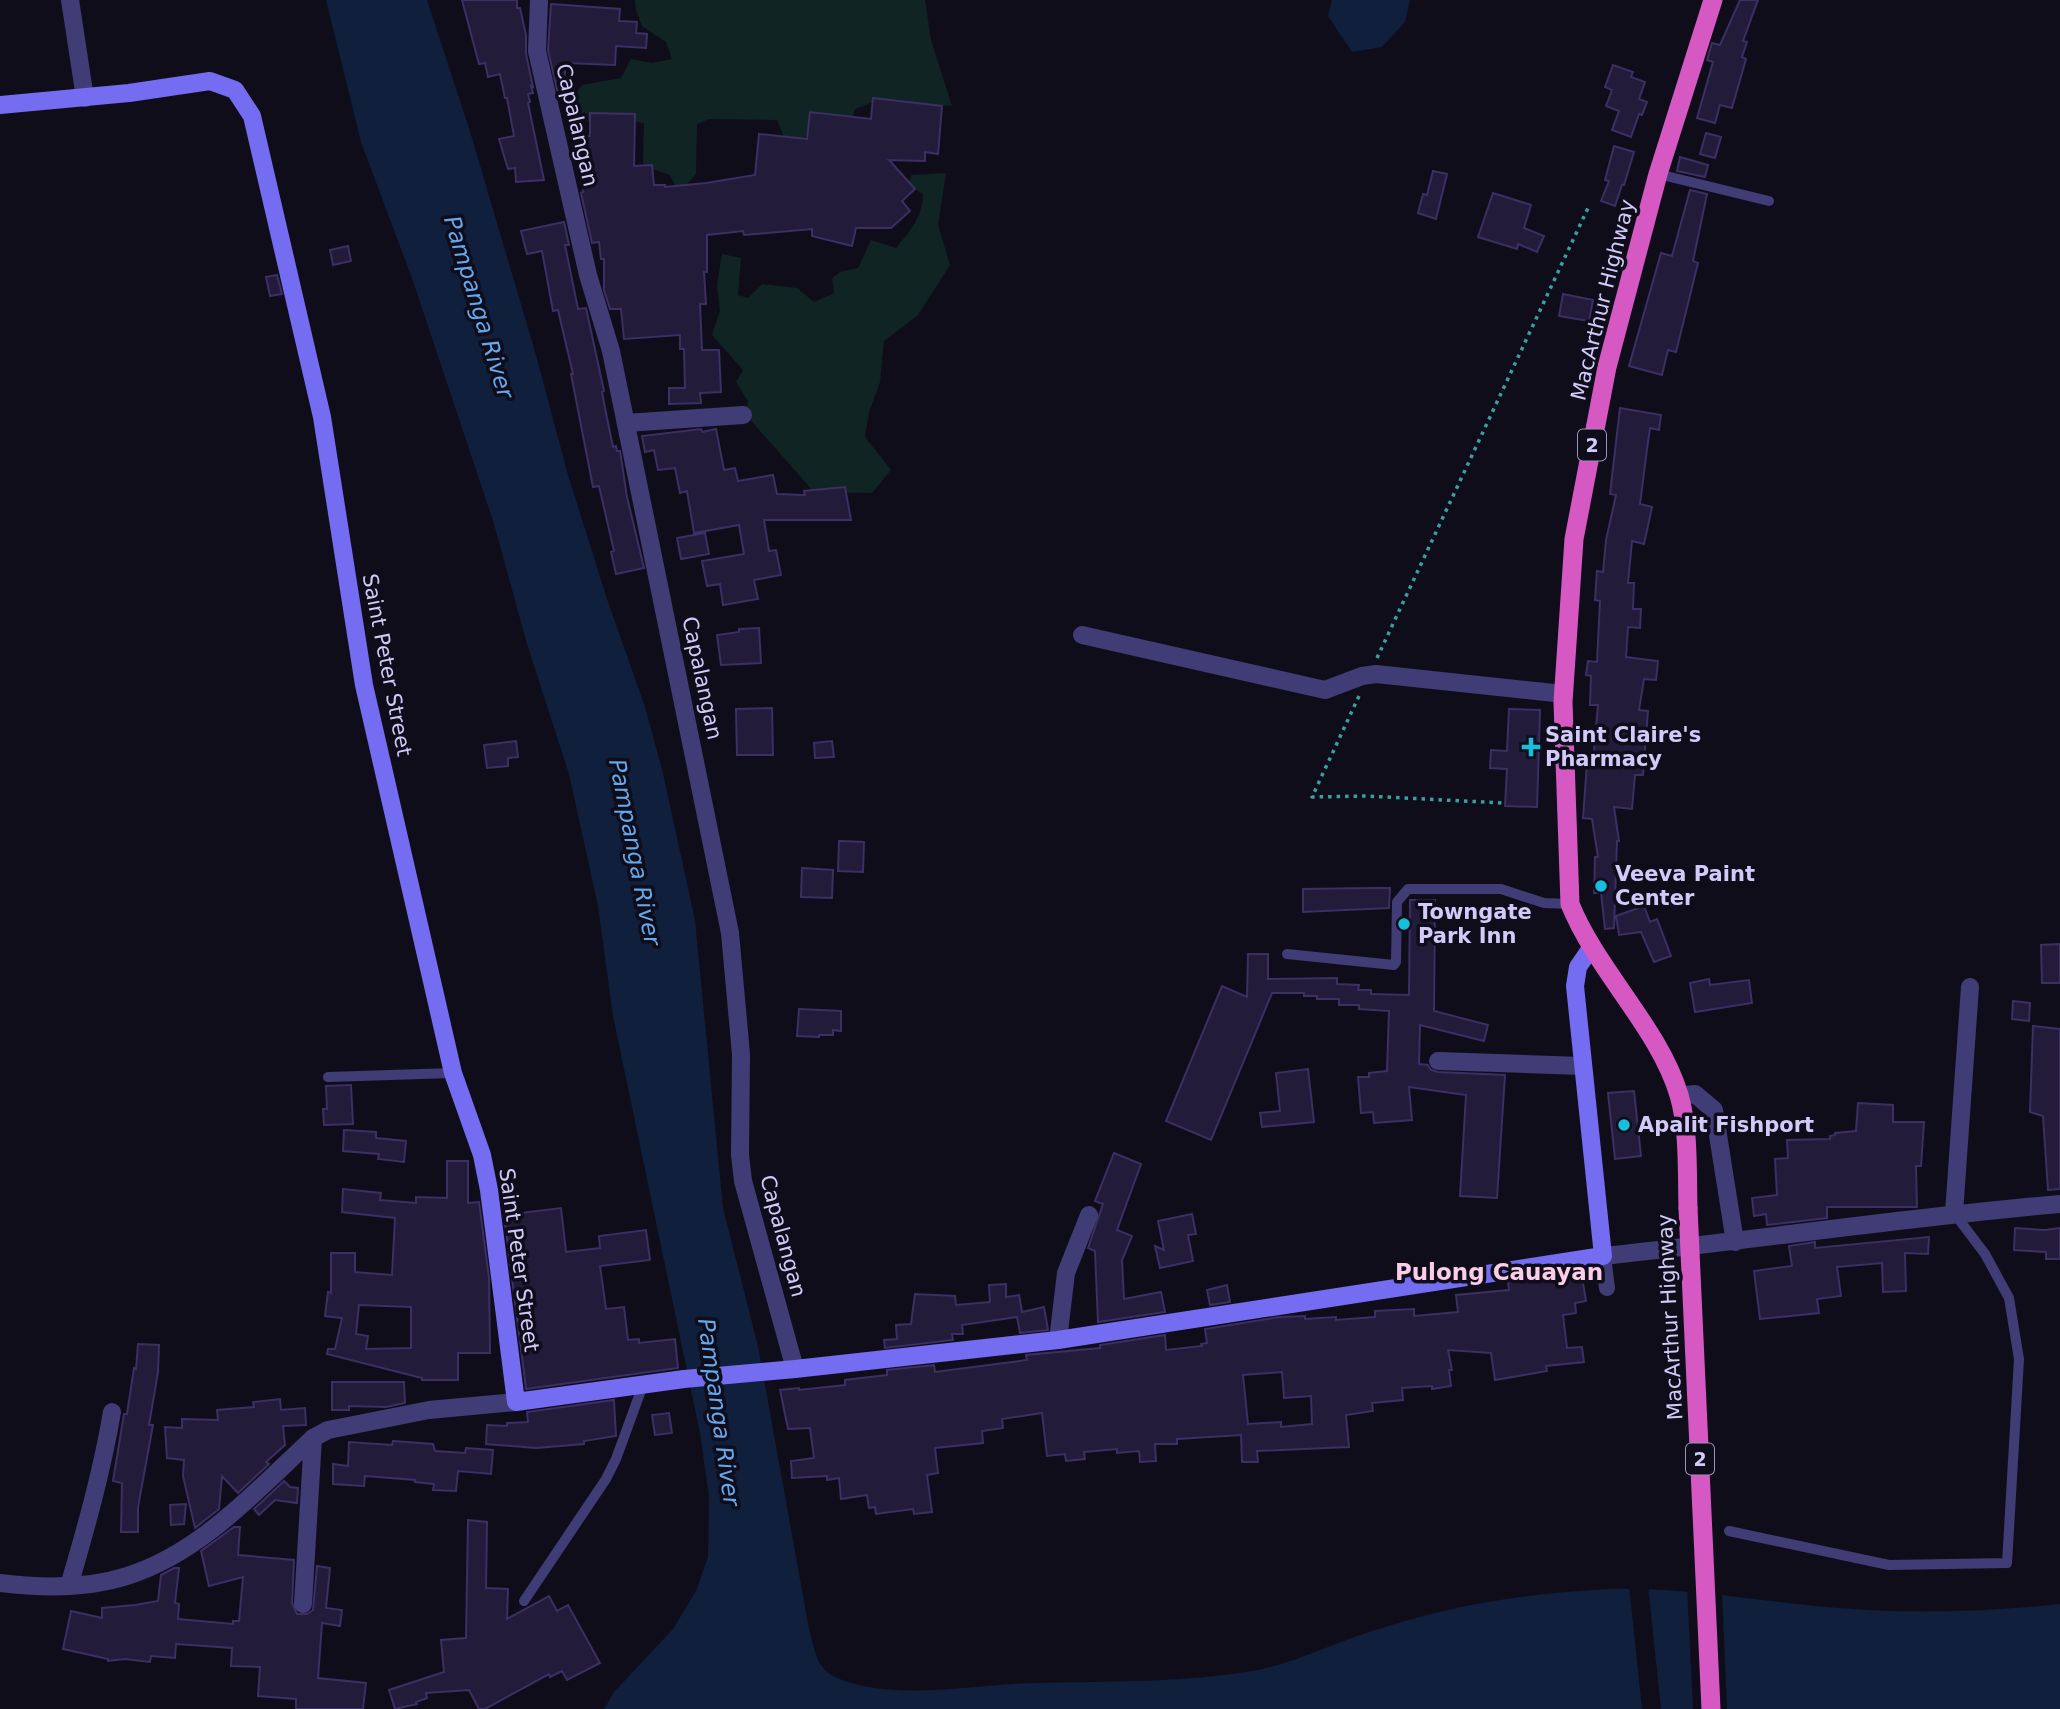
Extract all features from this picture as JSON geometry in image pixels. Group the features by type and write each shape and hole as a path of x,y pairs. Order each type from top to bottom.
{"highway":[{"name":"MacArthur Highway","path":"1711,1709 1685,1141 1679,1096 1662,1056 1591,948 1570,904 1564,694 1574,539 1607,367 1658,174 1713,0"}],"main road":[{"name":"Saint Peter Street","path":"0,105 85,98 211,81 235,90 252,116 323,417 364,685 453,1073 482,1156 489,1190 516,1402"},
{"path":"516,1402 684,1379 1058,1340 1603,1256 1575,986 1578,967 1591,948"}],"street":[{"path":"70,0 85,98"},
{"name":"Capalangan","path":"539,0 537,51 588,275 611,351 730,933 741,1054 740,1155 743,1181 796,1369"},
{"path":"626,423 743,415"},
{"path":"1082,635 1325,690 1362,676 1376,674 1564,694"},
{"path":"1954,1213 1970,987"},
{"path":"1438,1062 1582,1066"},
{"path":"1679,1096 1695,1094 1714,1110 1735,1242"},
{"path":"1607,1288 1603,1256 1735,1242 1954,1213 2060,1204"},
{"path":"1058,1340 1066,1273 1089,1215"},
{"path":"0,1583 69,1586 127,1576 172,1556 215,1526 249,1498 313,1437 345,1426 429,1410 516,1402"},
{"path":"69,1586 101,1472 112,1412"},
{"path":"303,1604 313,1437"}],"lane":[{"path":"1658,174 1769,201"},
{"path":"1287,954 1394,965 1396,902 1408,889 1501,889 1544,903 1570,904"},
{"path":"328,1077 453,1073"},
{"path":"1729,1531 1889,1565 2007,1563 2019,1359 2009,1298 1985,1254 1954,1213"},
{"path":"524,1601 606,1479 643,1385"}],"path":[{"path":"1372,668 1588,208"},
{"path":"1361,692 1312,797 1366,796 1503,803"}],"green space":[{"path":"635,0 925,0 931,40 952,106 878,100 855,109 851,122 813,129 800,141 784,137 777,120 709,119 697,124 696,174 685,186 675,185 670,175 643,166 644,123 615,118 579,122 569,102 582,85 621,78 631,59 652,63 672,59 666,42 642,26"},
{"path":"946,173 938,225 950,265 918,315 884,341 880,382 869,412 865,437 891,470 872,493 814,492 746,415 748,401 736,382 743,370 712,335 720,311 717,285 722,254 741,258 738,295 748,298 762,284 797,288 814,302 834,293 832,278 840,272 858,268 871,240 896,248 915,223 922,202 923,194 908,184 912,175"}],"water":[{"name":"Pampanga River","path":"326,0 427,0 469,128 536,355 568,475 645,707 662,769 695,920 723,1208 758,1346 809,1629 817,1657 824,1669 837,1678 859,1685 909,1690 1203,1677 1272,1667 1397,1623 1479,1604 1563,1592 1654,1589 1894,1611 2005,1609 2060,1604 2060,1709 604,1709 614,1692 673,1629 696,1591 708,1557 709,1497 700,1433 613,1016 598,906 569,774 527,644 494,524 413,281 361,142"},
{"path":"1332,0 1410,0 1405,22 1382,47 1352,52 1328,16"}],"pier":[{"path":"1629,1586 1648,1586 1661,1709 1642,1709"},
{"path":"1687,1588 1722,1591 1727,1709 1693,1709"}],"building":[{"path":"462,0 517,0 526,35 526,54 533,87 531,86 533,93 528,94 528,103 544,180 516,182 515,168 508,169 499,139 514,136 507,98 500,74 488,77 485,63 479,64"},
{"path":"1740,0 1758,0 1743,41 1747,42 1742,57 1746,59 1732,108 1720,105 1715,123 1697,118 1713,62 1707,60 1712,43 1720,45"},
{"path":"551,4 620,9 619,21 637,22 636,33 647,34 646,48 616,46 615,65 566,63 563,90 557,90 548,50"},
{"path":"1613,65 1633,72 1631,77 1645,82 1639,99 1647,102 1642,115 1639,114 1631,137 1612,130 1619,111 1606,106 1612,90 1605,87"},
{"path":"873,98 942,106 938,154 925,152 925,161 889,160 915,189 902,201 910,211 891,228 856,228 852,246 812,236 812,229 744,235 743,231 707,235 707,272 704,272 706,304 700,304 702,350 719,350 721,392 700,393 701,403 669,404 669,388 685,388 684,349 680,349 680,335 624,339 621,309 610,309 604,290 604,259 601,259 599,242 592,243 581,193 579,153 574,154 572,138 590,136 590,113 635,114 634,166 652,165 654,185 665,187 706,183 755,175 759,134 807,139 810,112 871,119"},
{"path":"1706,133 1721,137 1715,158 1700,154"},
{"path":"1614,146 1634,152 1615,206 1601,201 1609,181 1605,180"},
{"path":"1680,157 1708,165 1705,177 1677,171"},
{"path":"1433,171 1447,174 1436,219 1418,213 1423,194 1427,195"},
{"path":"1690,190 1707,194 1693,261 1698,263 1676,352 1668,350 1662,375 1629,366 1661,253 1672,256"},
{"path":"1493,193 1531,205 1524,228 1544,236 1537,252 1518,244 1517,249 1478,237"},
{"path":"564,222 569,245 565,245 578,309 586,308 613,447 616,446 617,451 620,451 627,497 644,568 616,574 611,552 614,551 599,486 593,487 573,374 558,310 553,311 542,251 527,254 521,231"},
{"path":"348,246 351,261 333,265 330,250"},
{"path":"277,275 282,294 270,296 266,277"},
{"path":"1563,294 1593,300 1589,321 1559,316"},
{"path":"1620,408 1661,415 1659,430 1650,428 1647,449 1640,504 1652,507 1644,544 1632,541 1628,583 1634,583 1633,609 1641,609 1640,628 1628,627 1626,657 1658,661 1656,680 1644,679 1639,710 1648,711 1643,775 1635,775 1632,809 1614,807 1619,841 1614,928 1605,929 1601,893 1594,893 1595,857 1598,857 1592,819 1583,818 1587,763 1593,763 1598,705 1590,705 1591,676 1586,675 1588,661 1597,662 1600,601 1595,600 1597,571 1603,572 1606,540 1616,495 1610,494"},
{"path":"701,429 702,432 716,429 724,470 735,468 738,481 773,475 777,494 805,495 804,491 845,487 851,520 764,520 769,551 776,550 781,575 754,580 758,599 723,605 720,584 707,586 702,561 744,554 739,525 694,533 687,491 680,493 675,468 658,470 654,450 645,452 642,436"},
{"path":"705,533 709,554 681,559 677,538"},
{"path":"759,628 761,663 721,665 717,635 739,632 739,629"},
{"path":"772,708 773,755 737,755 736,709"},
{"path":"1509,709 1540,710 1537,807 1505,806 1507,769 1490,768 1491,750 1507,751"},
{"path":"516,741 518,757 508,758 508,766 487,768 484,745"},
{"path":"832,741 834,757 815,758 814,743"},
{"path":"839,841 864,842 863,872 838,871"},
{"path":"802,868 833,870 832,898 801,897"},
{"path":"1390,888 1389,908 1303,912 1303,889"},
{"path":"1410,900 1435,900 1434,1011 1488,1025 1484,1041 1420,1025 1419,1064 1428,1065 1431,1070 1438,1072 1505,1075 1497,1198 1460,1196 1466,1095 1409,1087 1412,1120 1374,1123 1373,1112 1361,1113 1358,1077 1369,1077 1369,1073 1387,1071 1389,1011 1359,1009 1359,1005 1339,1005 1339,999 1317,999 1317,996 1304,996 1304,993 1272,993 1211,1140 1166,1121 1222,986 1247,997 1248,954 1268,954 1268,979 1337,978 1337,984 1359,985 1358,990 1371,990 1371,994 1409,995"},
{"path":"1644,906 1650,922 1657,919 1671,956 1654,962 1641,932 1619,935 1616,916"},
{"path":"2060,944 2060,983 2042,983 2041,945"},
{"path":"1709,979 1710,985 1749,980 1752,1003 1695,1012 1690,983"},
{"path":"2013,1001 2030,1003 2029,1021 2012,1019"},
{"path":"799,1009 841,1011 841,1031 833,1030 833,1035 819,1037 797,1036"},
{"path":"2033,1026 2060,1029 2060,1189 2048,1190 2043,1116 2030,1112"},
{"path":"1308,1069 1314,1122 1262,1127 1260,1113 1280,1111 1276,1073"},
{"path":"351,1085 353,1124 324,1125 323,1109 327,1109 326,1086"},
{"name":"Apalit Fishport","path":"1634,1091 1641,1156 1615,1159 1608,1093"},
{"path":"1858,1103 1893,1105 1893,1122 1924,1122 1921,1166 1916,1166 1917,1207 1827,1207 1827,1218 1767,1225 1766,1214 1754,1216 1752,1198 1777,1195 1775,1159 1788,1158 1787,1140 1830,1139 1835,1133 1856,1131"},
{"path":"344,1130 376,1132 376,1138 406,1141 404,1162 378,1159 379,1154 343,1151"},
{"path":"1114,1153 1141,1164 1117,1230 1132,1236 1122,1260 1124,1299 1161,1292 1165,1312 1098,1322 1095,1251 1088,1248 1103,1204 1095,1201"},
{"path":"447,1161 468,1161 468,1203 479,1202 489,1278 490,1353 458,1353 458,1380 422,1380 327,1354 328,1349 335,1349 342,1318 325,1316 328,1292 331,1293 331,1253 355,1253 355,1272 392,1275 395,1218 342,1212 343,1189 381,1193 380,1200 416,1203 416,1197 447,1198","holes":["359,1305 411,1307 411,1348 366,1349 368,1336 356,1334"]},
{"path":"561,1208 566,1252 600,1248 599,1236 646,1230 650,1260 600,1266 606,1309 624,1307 628,1340 639,1339 639,1343 675,1339 678,1368 526,1389 504,1215"},
{"path":"1192,1214 1196,1234 1188,1235 1193,1261 1160,1268 1155,1246 1164,1250 1158,1221"},
{"path":"2015,1228 2060,1228 2060,1259 2046,1259 2046,1252 2014,1250"},
{"path":"1929,1237 1928,1254 1905,1253 1906,1291 1883,1292 1882,1263 1837,1267 1841,1296 1817,1299 1819,1313 1760,1319 1754,1271 1792,1266 1789,1246 1815,1242 1815,1248"},
{"path":"1581,1271 1586,1301 1575,1303 1576,1313 1563,1315 1567,1348 1582,1347 1584,1362 1546,1366 1547,1371 1495,1380 1491,1353 1448,1350 1452,1370 1449,1370 1451,1386 1432,1389 1432,1386 1402,1388 1403,1400 1372,1403 1373,1411 1346,1415 1349,1447 1257,1451 1258,1462 1242,1462 1241,1435 1177,1439 1177,1444 1155,1444 1156,1461 1140,1462 1139,1451 1117,1453 1117,1449 1084,1452 1085,1459 1066,1461 1065,1454 1047,1456 1042,1413 1002,1419 1003,1428 982,1431 983,1443 935,1448 938,1473 927,1475 932,1512 914,1514 913,1509 876,1514 875,1507 869,1508 867,1495 841,1499 839,1478 792,1478 791,1461 814,1458 810,1428 788,1429 780,1390 845,1385 845,1380 887,1375 887,1370 934,1365 935,1372 1027,1360 1026,1355 1100,1348 1100,1345 1165,1335 1166,1350 1202,1346 1201,1344 1207,1343 1205,1329 1280,1317 1336,1317 1336,1320 1375,1317 1375,1311 1414,1309 1414,1316 1458,1312 1456,1295 1509,1290 1508,1282","holes":["1282,1372 1284,1398 1311,1396 1312,1424 1281,1427 1281,1422 1248,1424 1243,1375"]},
{"path":"1006,1284 1006,1297 1019,1295 1022,1312 1044,1307 1048,1330 1020,1333 1017,1317 962,1325 963,1334 952,1334 953,1340 885,1348 884,1340 897,1339 896,1325 911,1324 915,1294 955,1296 956,1305 990,1302 989,1285"},
{"path":"1227,1285 1230,1302 1210,1305 1207,1290"},
{"path":"138,1344 159,1345 158,1372 149,1425 153,1425 138,1507 138,1532 121,1532 122,1483 113,1481 124,1414 127,1414 134,1368 136,1369"},
{"path":"332,1382 404,1382 405,1403 386,1407 349,1406 349,1410 332,1410"},
{"path":"280,1399 281,1410 305,1408 306,1425 283,1426 285,1445 238,1493 222,1476 219,1509 195,1528 183,1476 184,1460 167,1458 165,1427 182,1428 182,1419 218,1420 217,1410 254,1407 253,1402"},
{"path":"614,1400 616,1436 584,1441 584,1444 536,1448 486,1444 487,1425 507,1426 507,1423 528,1422 527,1412"},
{"path":"669,1413 672,1433 655,1435 652,1415"},
{"path":"393,1441 433,1444 435,1451 465,1453 466,1448 493,1450 491,1474 458,1471 456,1491 433,1490 434,1484 415,1480 365,1476 364,1486 333,1484 333,1464 348,1466 349,1442 392,1445"},
{"path":"284,1481 290,1487 298,1488 297,1503 275,1500 259,1515 254,1509"},
{"path":"186,1504 184,1524 171,1525 170,1505"},
{"path":"468,1520 487,1522 486,1588 508,1589 507,1619 549,1596 557,1611 568,1605 600,1663 567,1680 562,1671 550,1677 549,1674 485,1709 479,1709 469,1690 426,1693 427,1698 416,1702 417,1704 395,1709 389,1690 444,1672 441,1640 466,1638"},
{"path":"234,1527 240,1527 238,1555 294,1560 292,1603 297,1614 307,1614 313,1610 317,1566 330,1568 326,1608 342,1610 340,1626 322,1623 318,1678 366,1683 363,1709 296,1709 296,1699 258,1696 260,1667 231,1666 232,1648 176,1644 175,1658 151,1656 150,1662 125,1659 108,1661 63,1649 71,1611 102,1618 102,1608 158,1601 161,1575 174,1568 179,1568 175,1603 179,1604 178,1619 233,1624 233,1621 239,1621 243,1577 209,1586 201,1551"}],"place":[{"name":"Saint Claire's Pharmacy","path":"1531,747"},
{"name":"Veeva Paint Center","path":"1601,886"},
{"name":"Towngate Park Inn","path":"1404,924"},
{"name":"Apalit Fishport","path":"1624,1125"}],"district":[{"name":"Pulong Cauayan","path":"1499,1272"}]}
